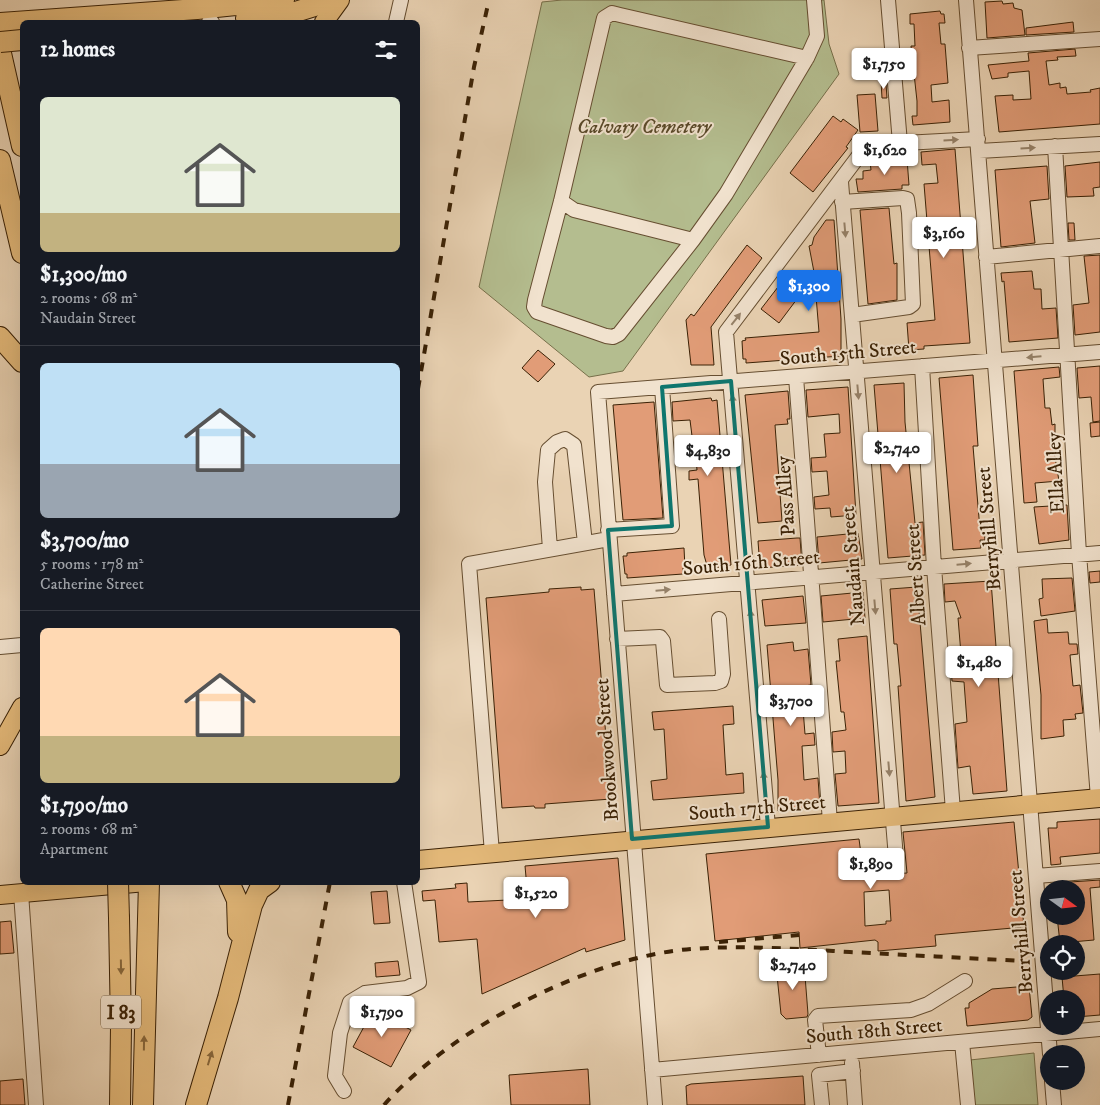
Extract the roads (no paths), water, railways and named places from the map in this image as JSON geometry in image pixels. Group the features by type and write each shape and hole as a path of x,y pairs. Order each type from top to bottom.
{"highway":[{"path":"76,16 103,5 108,0"},
{"path":"168,0 206,15 284,0"},
{"path":"33,20 127,12 206,15 289,14 334,0"},
{"path":"0,23 20,21"},
{"path":"0,32 4,70"},
{"path":"0,42 20,40"},
{"path":"0,49 20,138"},
{"path":"0,160 20,245"},
{"path":"0,337 20,360"},
{"name":"I 83","path":"118,885 121,1027 120,1105"},
{"name":"I 83","path":"143,1105 148,917 147,885"},
{"path":"228,998 238,926 237,900 230,885"},
{"path":"196,1105 228,998 252,905 259,890 266,885"}],"main road":[{"path":"325,20 340,0"},
{"path":"0,746 6,727 20,710"},
{"name":"South 17th Street","path":"420,860 632,839 1099,798"},
{"path":"0,895 113,885"}],"street":[{"path":"396,20 401,0"},
{"path":"807,58 620,15 612,14 606,16 600,27 561,201 534,308 540,314 606,336 614,337 619,334 693,240 730,188 807,58 817,36 814,0"},
{"path":"888,0 900,143"},
{"name":"Berryhill Street","path":"966,0 1045,990"},
{"path":"969,48 1100,39"},
{"path":"768,827 726,332 841,182 867,145 900,143 1055,146 1100,144"},
{"name":"Ella Alley","path":"1055,146 1079,554 1099,798"},
{"name":"Naudain Street","path":"841,182 896,858"},
{"path":"842,202 903,198 907,199 909,213 914,304 909,307 852,315"},
{"path":"561,201 567,207 574,210 693,240"},
{"path":"986,257 1100,246"},
{"name":"South 15th Street","path":"598,392 1100,352"},
{"name":"Albert Street","path":"922,366 934,567 953,811"},
{"name":"Pass Alley","path":"796,377 830,822"},
{"path":"492,853 469,564 586,543 608,534 672,526 662,387"},
{"name":"Brookwood Street","path":"598,392 632,839 655,1105"},
{"path":"550,549 545,482 548,450 557,442 565,439 574,445 586,543"},
{"name":"South 16th Street","path":"614,594 1100,553"},
{"path":"618,639 660,637 663,642 667,684 718,683 722,678 723,666 719,619"},
{"path":"0,647 20,645"},
{"path":"1036,876 1100,871"},
{"path":"344,1091 335,1076 340,1033 350,1002 365,992 407,988 420,982 404,885"},
{"path":"22,893 36,1105"},
{"path":"819,1055 815,1020 818,1016 911,1010 928,1004 965,981"},
{"name":"South 18th Street","path":"1085,1031 1100,1030"},
{"name":"South 18th Street","path":"652,1070 1040,1035"},
{"path":"962,1042 968,1105"},
{"path":"851,1052 855,1105"},
{"path":"822,1105 819,1075 852,1071"},
{"path":"1053,1090 1054,1105"}],"railway":[{"path":"420,378 474,67 489,0"},
{"path":"288,1105 329,885"},
{"path":"719,942 799,935"},
{"path":"384,1105 446,1049 484,1024 525,1001 567,982 610,966 651,955 691,949 751,947 1023,961"}],"park label":[{"name":"Calvary Cemetery","path":"644,126"}]}
